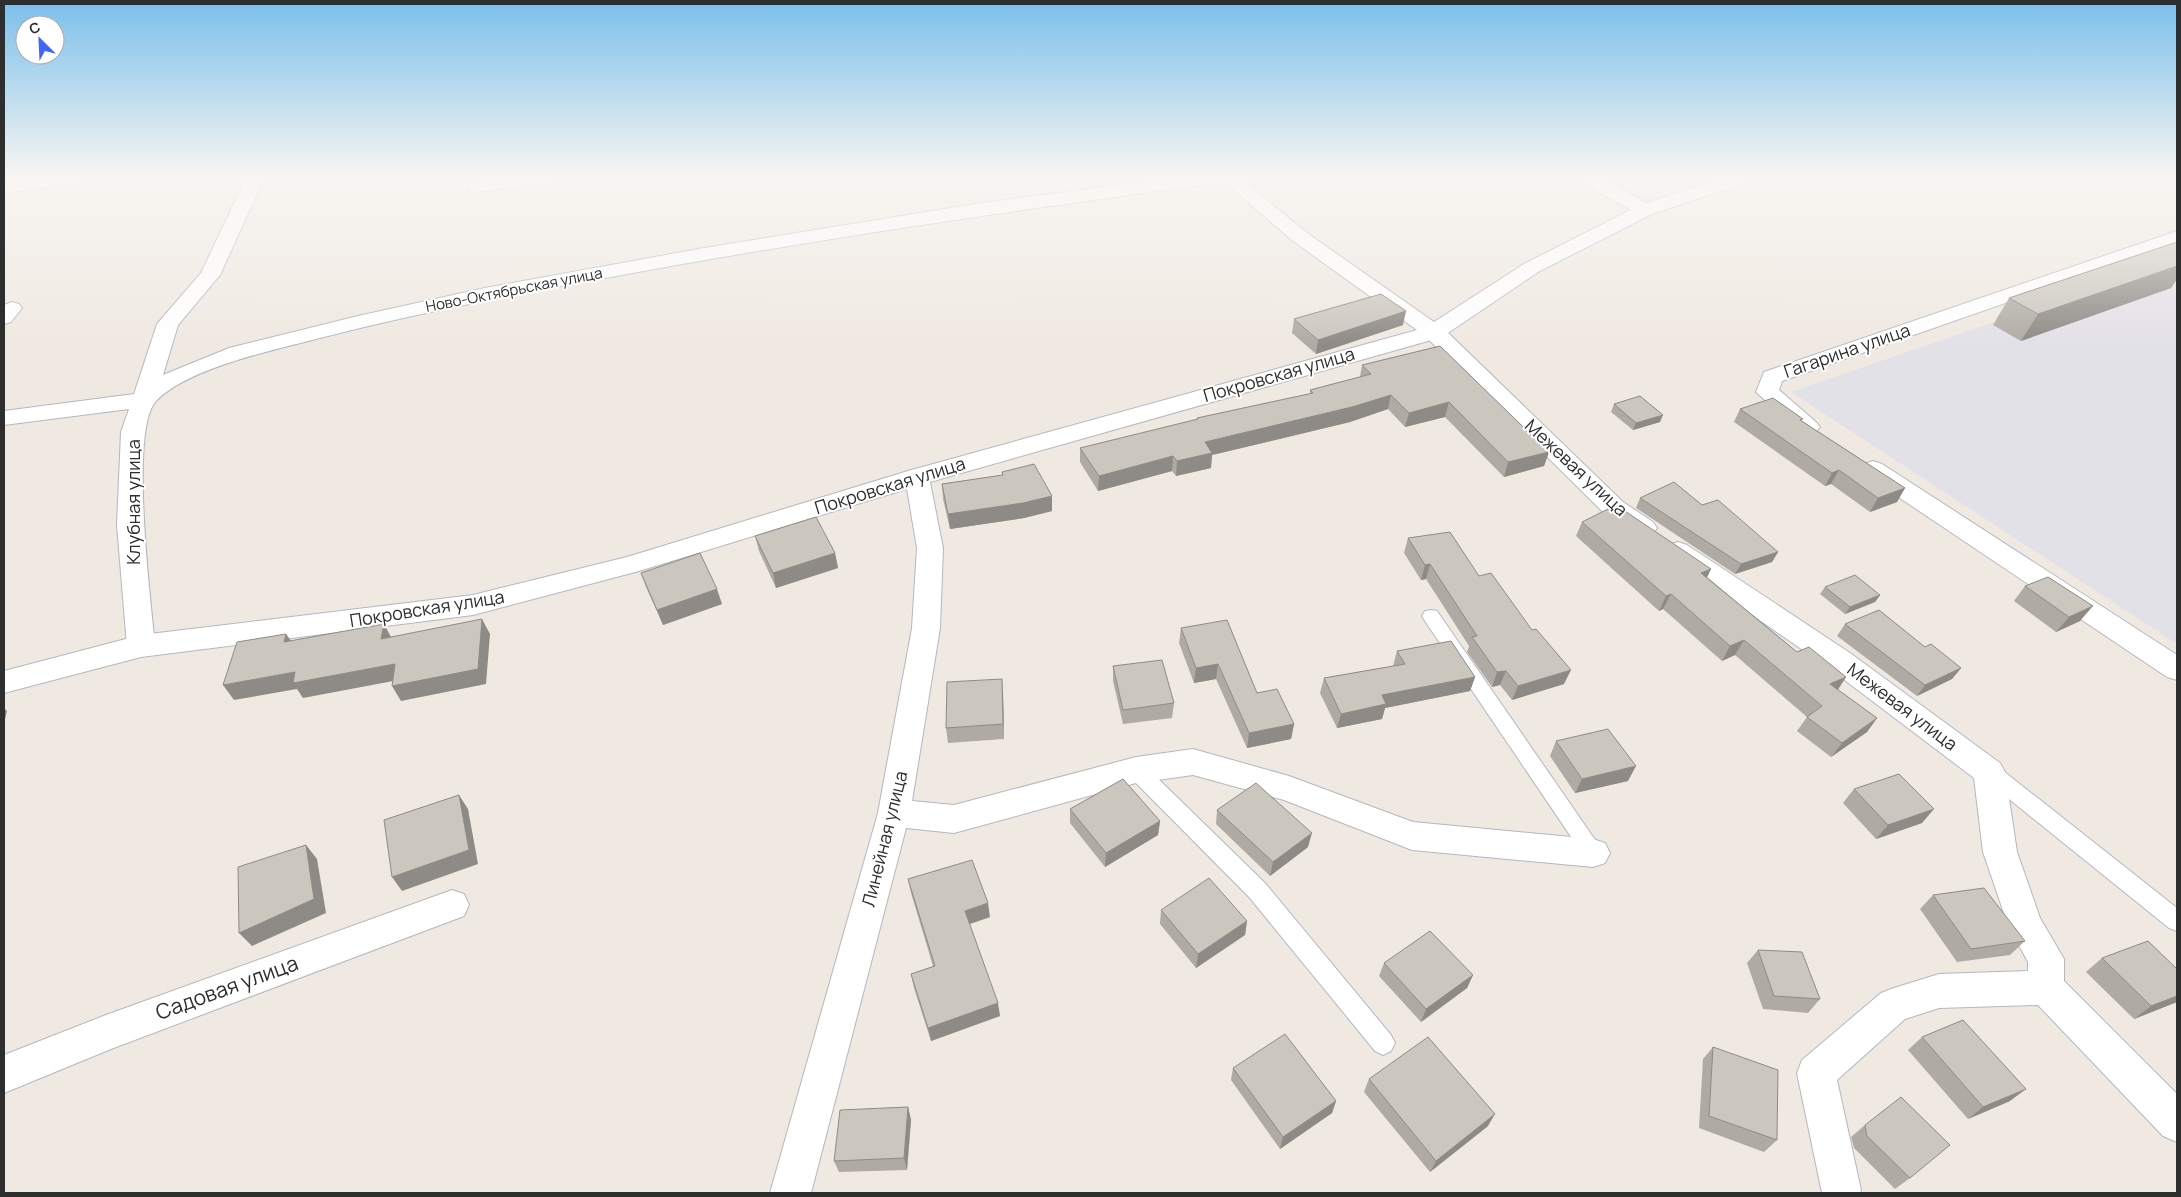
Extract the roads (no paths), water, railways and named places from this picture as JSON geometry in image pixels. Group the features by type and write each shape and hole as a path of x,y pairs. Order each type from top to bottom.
{"street":[{"name":"Клубная улица","path":"141,646 130,525 133,432 168,324 210,275 229,234"},
{"name":"Ново-Октябрьская улица","path":"4,418 143,400 174,377 237,353 358,322 485,294 704,254 828,234"},
{"name":"Межевая улица","path":"1297,234 1434,332 1614,508 1840,661 1990,772"},
{"name":"Покровская улица","path":"4,682 141,646 474,605 630,565 917,477 1434,332 1531,268 1598,234"},
{"name":"Гагарина улица","path":"1824,437 1800,421 1768,392 1772,377 2177,237"},
{"path":"1857,459 2177,668"},
{"name":"Линейная улица","path":"790,1193 894,813 926,628 930,548 917,477"},
{"path":"894,813 954,819 1136,770 1194,762 1289,789 1412,836 1593,853"},
{"path":"1990,772 2000,852 2025,925 2046,959 2046,988 2177,1122"},
{"name":"Садовая улица","path":"4,1074 106,1033 452,905"},
{"path":"1842,1190 1816,1073 1894,1006 1939,991 2046,988"}],"lane":[{"path":"1430,616 1593,853"},
{"path":"1136,770 1257,890 1383,1043"},
{"name":"Межевая улица","path":"1990,772 2177,920"}]}
